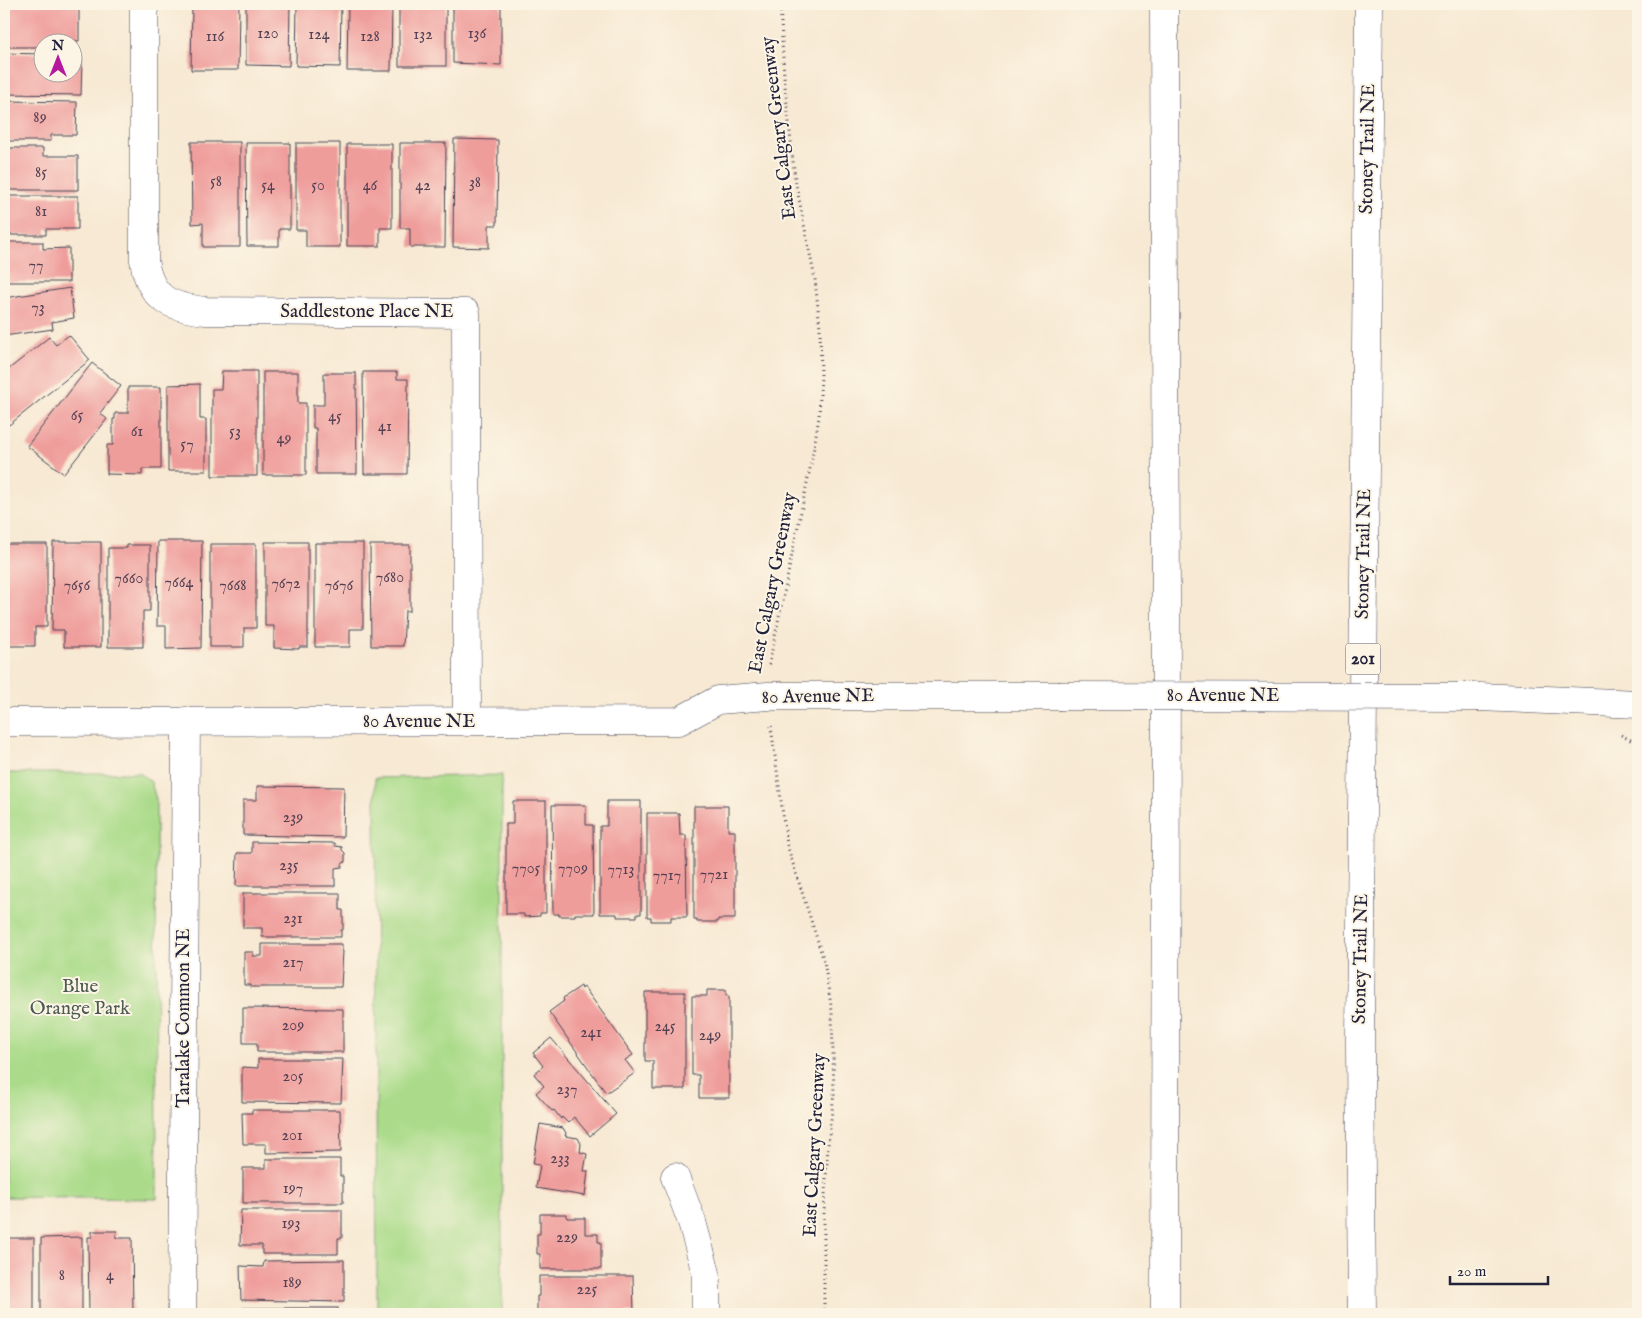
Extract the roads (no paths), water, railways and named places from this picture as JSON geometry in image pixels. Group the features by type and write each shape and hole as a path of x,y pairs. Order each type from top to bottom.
{"main road":[{"name":"Saddlestone Place NE","path":"144,4 144,260 146,278 159,296 175,305 206,311 466,312 467,722"},
{"path":"1164,4 1166,563 1165,1314"},
{"name":"Stoney Trail NE","path":"1362,1314 1360,1033 1369,4"},
{"name":"80 Avenue NE","path":"4,722 679,721 718,700 768,696 1479,697 1638,704"},
{"name":"Taralake Common NE","path":"182,1314 186,721"},
{"path":"675,1177 692,1222 706,1273 706,1314"}],"park label":[{"name":"Blue Orange Park","path":"80,998"}]}
